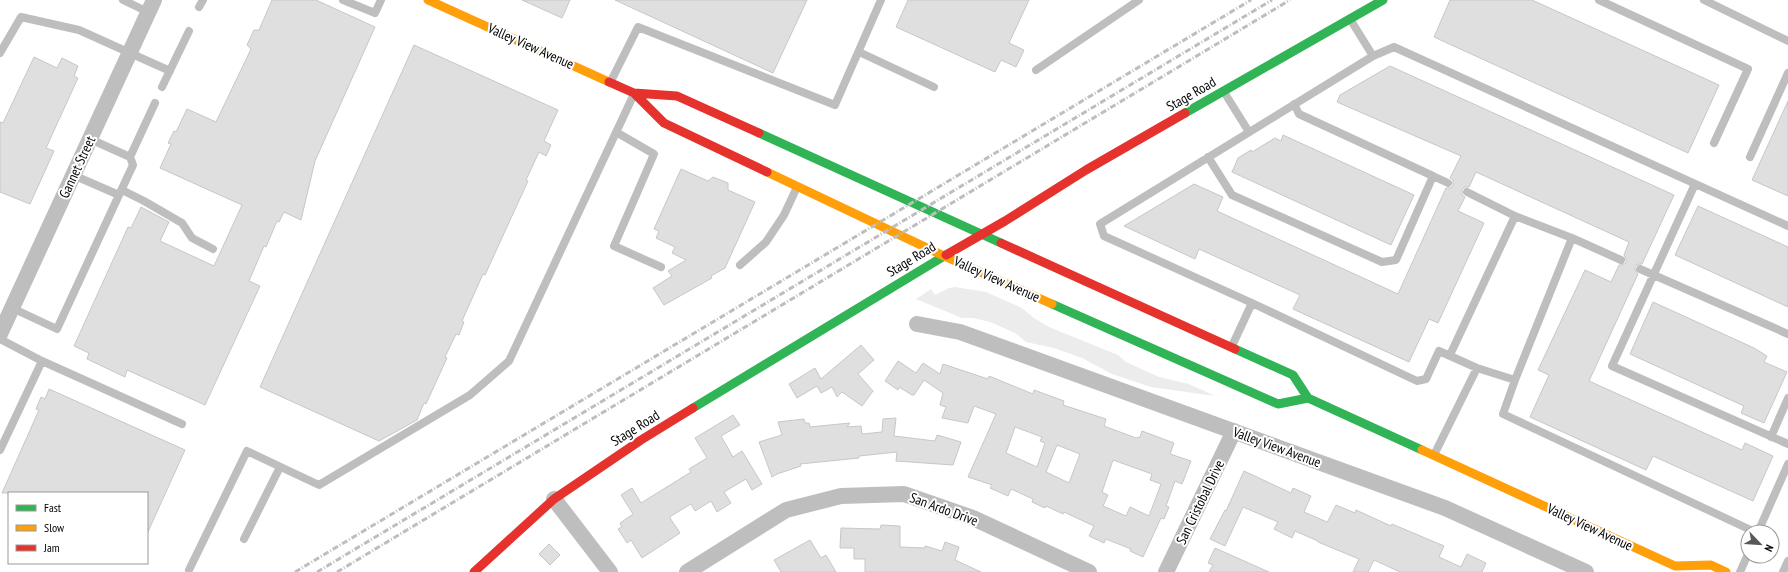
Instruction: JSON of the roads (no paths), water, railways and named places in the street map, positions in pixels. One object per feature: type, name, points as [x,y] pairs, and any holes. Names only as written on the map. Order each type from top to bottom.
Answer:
[{"type":"main road","name":"Valley View Avenue","points":[[428,0],[634,93],[664,123],[944,256],[1278,404],[1308,398]]},
{"type":"main road","name":"Stage Road","points":[[474,572],[554,499],[641,440],[1086,170],[1383,0]]},
{"type":"main road","name":"Valley View Avenue","points":[[634,93],[677,96],[1292,375],[1308,398],[1676,570],[1711,565],[1726,572]]},
{"type":"street","name":"Gannet Street","points":[[0,334],[151,6]]},
{"type":"street","name":"Valley View Avenue","points":[[917,324],[960,332],[1445,508],[1586,572]]},
{"type":"street","name":"San Cristobal Drive","points":[[1166,572],[1234,431]]},
{"type":"street","name":"San Ardo Drive","points":[[687,572],[786,510],[841,496],[904,494],[973,518],[1089,572]]},
{"type":"street","points":[[554,499],[610,572]]},
{"type":"lane","points":[[122,0],[151,6]]},
{"type":"lane","points":[[343,0],[374,13],[381,0]]},
{"type":"lane","points":[[611,82],[638,27],[835,105],[881,0]]},
{"type":"lane","points":[[1036,70],[1139,0]]},
{"type":"lane","points":[[1599,0],[1748,69],[1714,143]]},
{"type":"lane","points":[[1704,0],[1788,41]]},
{"type":"lane","points":[[0,53],[21,17],[79,30],[170,71]]},
{"type":"lane","points":[[1350,19],[1373,56]]},
{"type":"lane","points":[[162,87],[189,30]]},
{"type":"lane","points":[[1515,380],[1477,368],[1450,354],[1439,351],[1426,379],[1417,381],[1252,303],[1104,236],[1100,230],[1100,224],[1373,56],[1394,47],[1788,226]]},
{"type":"lane","points":[[859,52],[934,87]]},
{"type":"lane","points":[[1750,157],[1788,73]]},
{"type":"lane","points":[[1223,92],[1249,132]]},
{"type":"lane","points":[[189,570],[247,451],[319,485],[470,395],[509,361],[634,93]]},
{"type":"lane","points":[[130,157],[155,103]]},
{"type":"lane","points":[[1294,104],[1299,114],[1448,183]]},
{"type":"lane","points":[[616,132],[654,154],[614,246],[661,267]]},
{"type":"lane","points":[[12,308],[57,329],[133,165],[130,157],[90,139]]},
{"type":"lane","points":[[1208,157],[1232,195],[1382,262],[1396,260],[1433,176]]},
{"type":"lane","points":[[73,175],[120,193],[144,200],[182,223],[192,238],[213,249]]},
{"type":"lane","points":[[1695,184],[1612,366],[1788,444]]},
{"type":"lane","points":[[740,265],[766,242],[784,215],[797,186]]},
{"type":"lane","points":[[1467,192],[1515,216],[1572,238],[1621,260]]},
{"type":"lane","points":[[1450,354],[1515,216]]},
{"type":"lane","points":[[1572,238],[1515,380],[1503,414],[1740,524]]},
{"type":"lane","points":[[1640,269],[1788,334]]},
{"type":"lane","points":[[1231,348],[1252,303]]},
{"type":"lane","points":[[0,340],[42,361],[182,424]]},
{"type":"lane","points":[[0,450],[3,435],[42,361]]},
{"type":"lane","points":[[1434,456],[1477,368]]},
{"type":"lane","points":[[1771,437],[1788,398]]},
{"type":"lane","points":[[1761,524],[1788,464]]},
{"type":"lane","points":[[244,539],[280,467]]},
{"type":"lane","points":[[1783,572],[1788,561]]},
{"type":"railway","points":[[295,572],[1251,0]]},
{"type":"railway","points":[[317,572],[1272,0]]},
{"type":"railway","points":[[337,572],[1290,0]]}]
